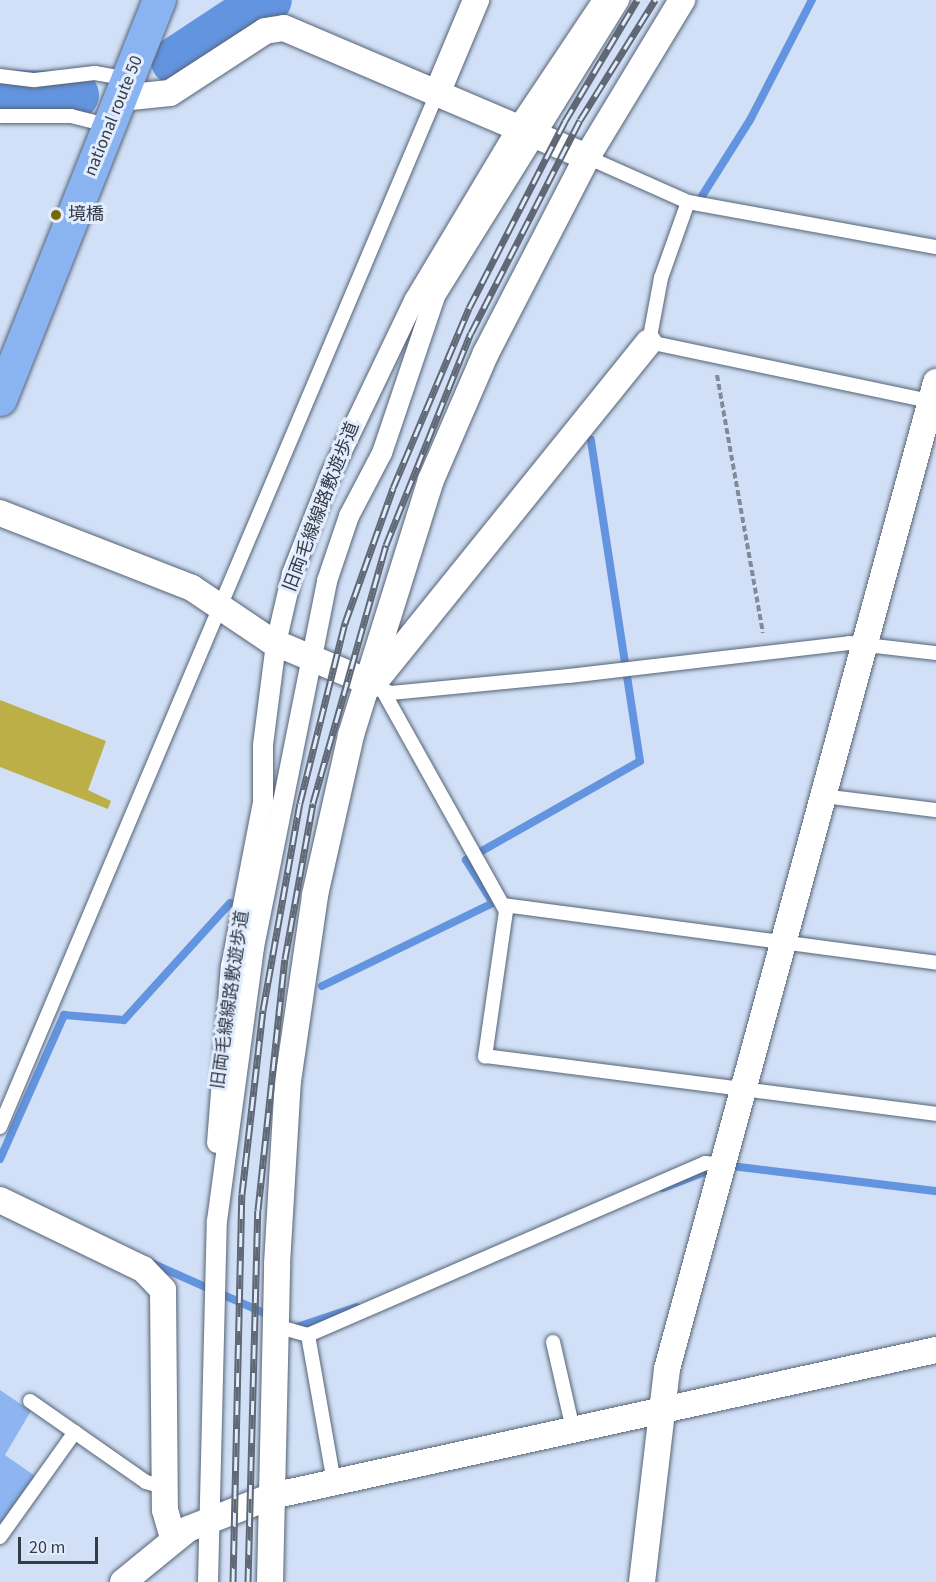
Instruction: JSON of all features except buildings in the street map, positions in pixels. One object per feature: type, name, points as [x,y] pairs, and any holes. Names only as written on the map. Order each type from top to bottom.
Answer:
[{"type":"highway","name":"national route 50","points":[[0,399],[159,0]]},
{"type":"street","points":[[438,91],[476,0]]},
{"type":"street","name":"旧両毛線線路敷遊歩道","points":[[217,1221],[254,947],[309,657],[350,516],[382,453],[435,296],[603,0]]},
{"type":"street","name":"旧両毛線線路敷遊歩道","points":[[208,1582],[217,1221],[217,1099],[231,967],[263,802],[263,745],[276,643],[292,574],[379,368],[527,131],[619,0]]},
{"type":"street","points":[[270,1582],[281,1171],[296,1017],[324,851],[436,469],[486,353],[587,157],[682,0]]},
{"type":"street","points":[[120,101],[170,93],[274,28],[293,30],[587,157]]},
{"type":"street","points":[[374,686],[649,342]]},
{"type":"street","points":[[642,1582],[661,1409],[671,1353],[934,396]]},
{"type":"street","points":[[0,513],[192,588],[276,643],[374,686]]},
{"type":"street","points":[[0,1200],[156,1279],[162,1290],[164,1487],[173,1538]]},
{"type":"street","points":[[123,1582],[173,1538],[210,1519],[272,1496],[936,1350]]},
{"type":"lane","points":[[0,76],[35,80],[95,73],[120,101],[71,116],[0,116]]},
{"type":"lane","points":[[0,1126],[217,606],[438,91]]},
{"type":"lane","points":[[587,157],[688,202],[936,248]]},
{"type":"lane","points":[[688,202],[661,278],[649,342],[716,359],[934,396]]},
{"type":"lane","points":[[936,653],[864,644],[374,686],[504,904],[485,1056],[936,1114]]},
{"type":"lane","points":[[823,796],[936,810]]},
{"type":"lane","points":[[504,904],[936,963]]},
{"type":"lane","points":[[276,1326],[308,1335],[705,1163],[723,1165]]},
{"type":"lane","points":[[308,1335],[334,1482]]},
{"type":"lane","points":[[553,1342],[573,1428]]},
{"type":"lane","points":[[30,1401],[146,1482],[164,1487]]},
{"type":"lane","points":[[0,1537],[75,1432]]},
{"type":"path","points":[[716,359],[767,653]]},
{"type":"shaded area","points":[[0,1390],[31,1411],[5,1455],[35,1476],[0,1524]]},
{"type":"waterway","points":[[175,61],[268,0]]},
{"type":"waterway","points":[[702,196],[750,120],[812,0]]},
{"type":"waterway","points":[[0,94],[75,95]]},
{"type":"waterway","points":[[322,986],[493,903],[466,860],[640,761],[591,440]]},
{"type":"waterway","points":[[0,1159],[64,1015],[124,1020],[230,903]]},
{"type":"waterway","points":[[663,1188],[723,1165],[936,1191]]},
{"type":"waterway","points":[[149,1262],[271,1316]]},
{"type":"waterway","points":[[297,1327],[357,1307]]},
{"type":"railway","points":[[233,1582],[242,1194],[263,1010],[300,803],[345,623],[393,488],[469,308],[565,121],[637,0]]},
{"type":"railway","points":[[248,1582],[258,1210],[285,959],[313,803],[386,545],[471,333],[580,120],[655,0]]},
{"type":"place","name":"境橋","points":[[56,215]]}]
